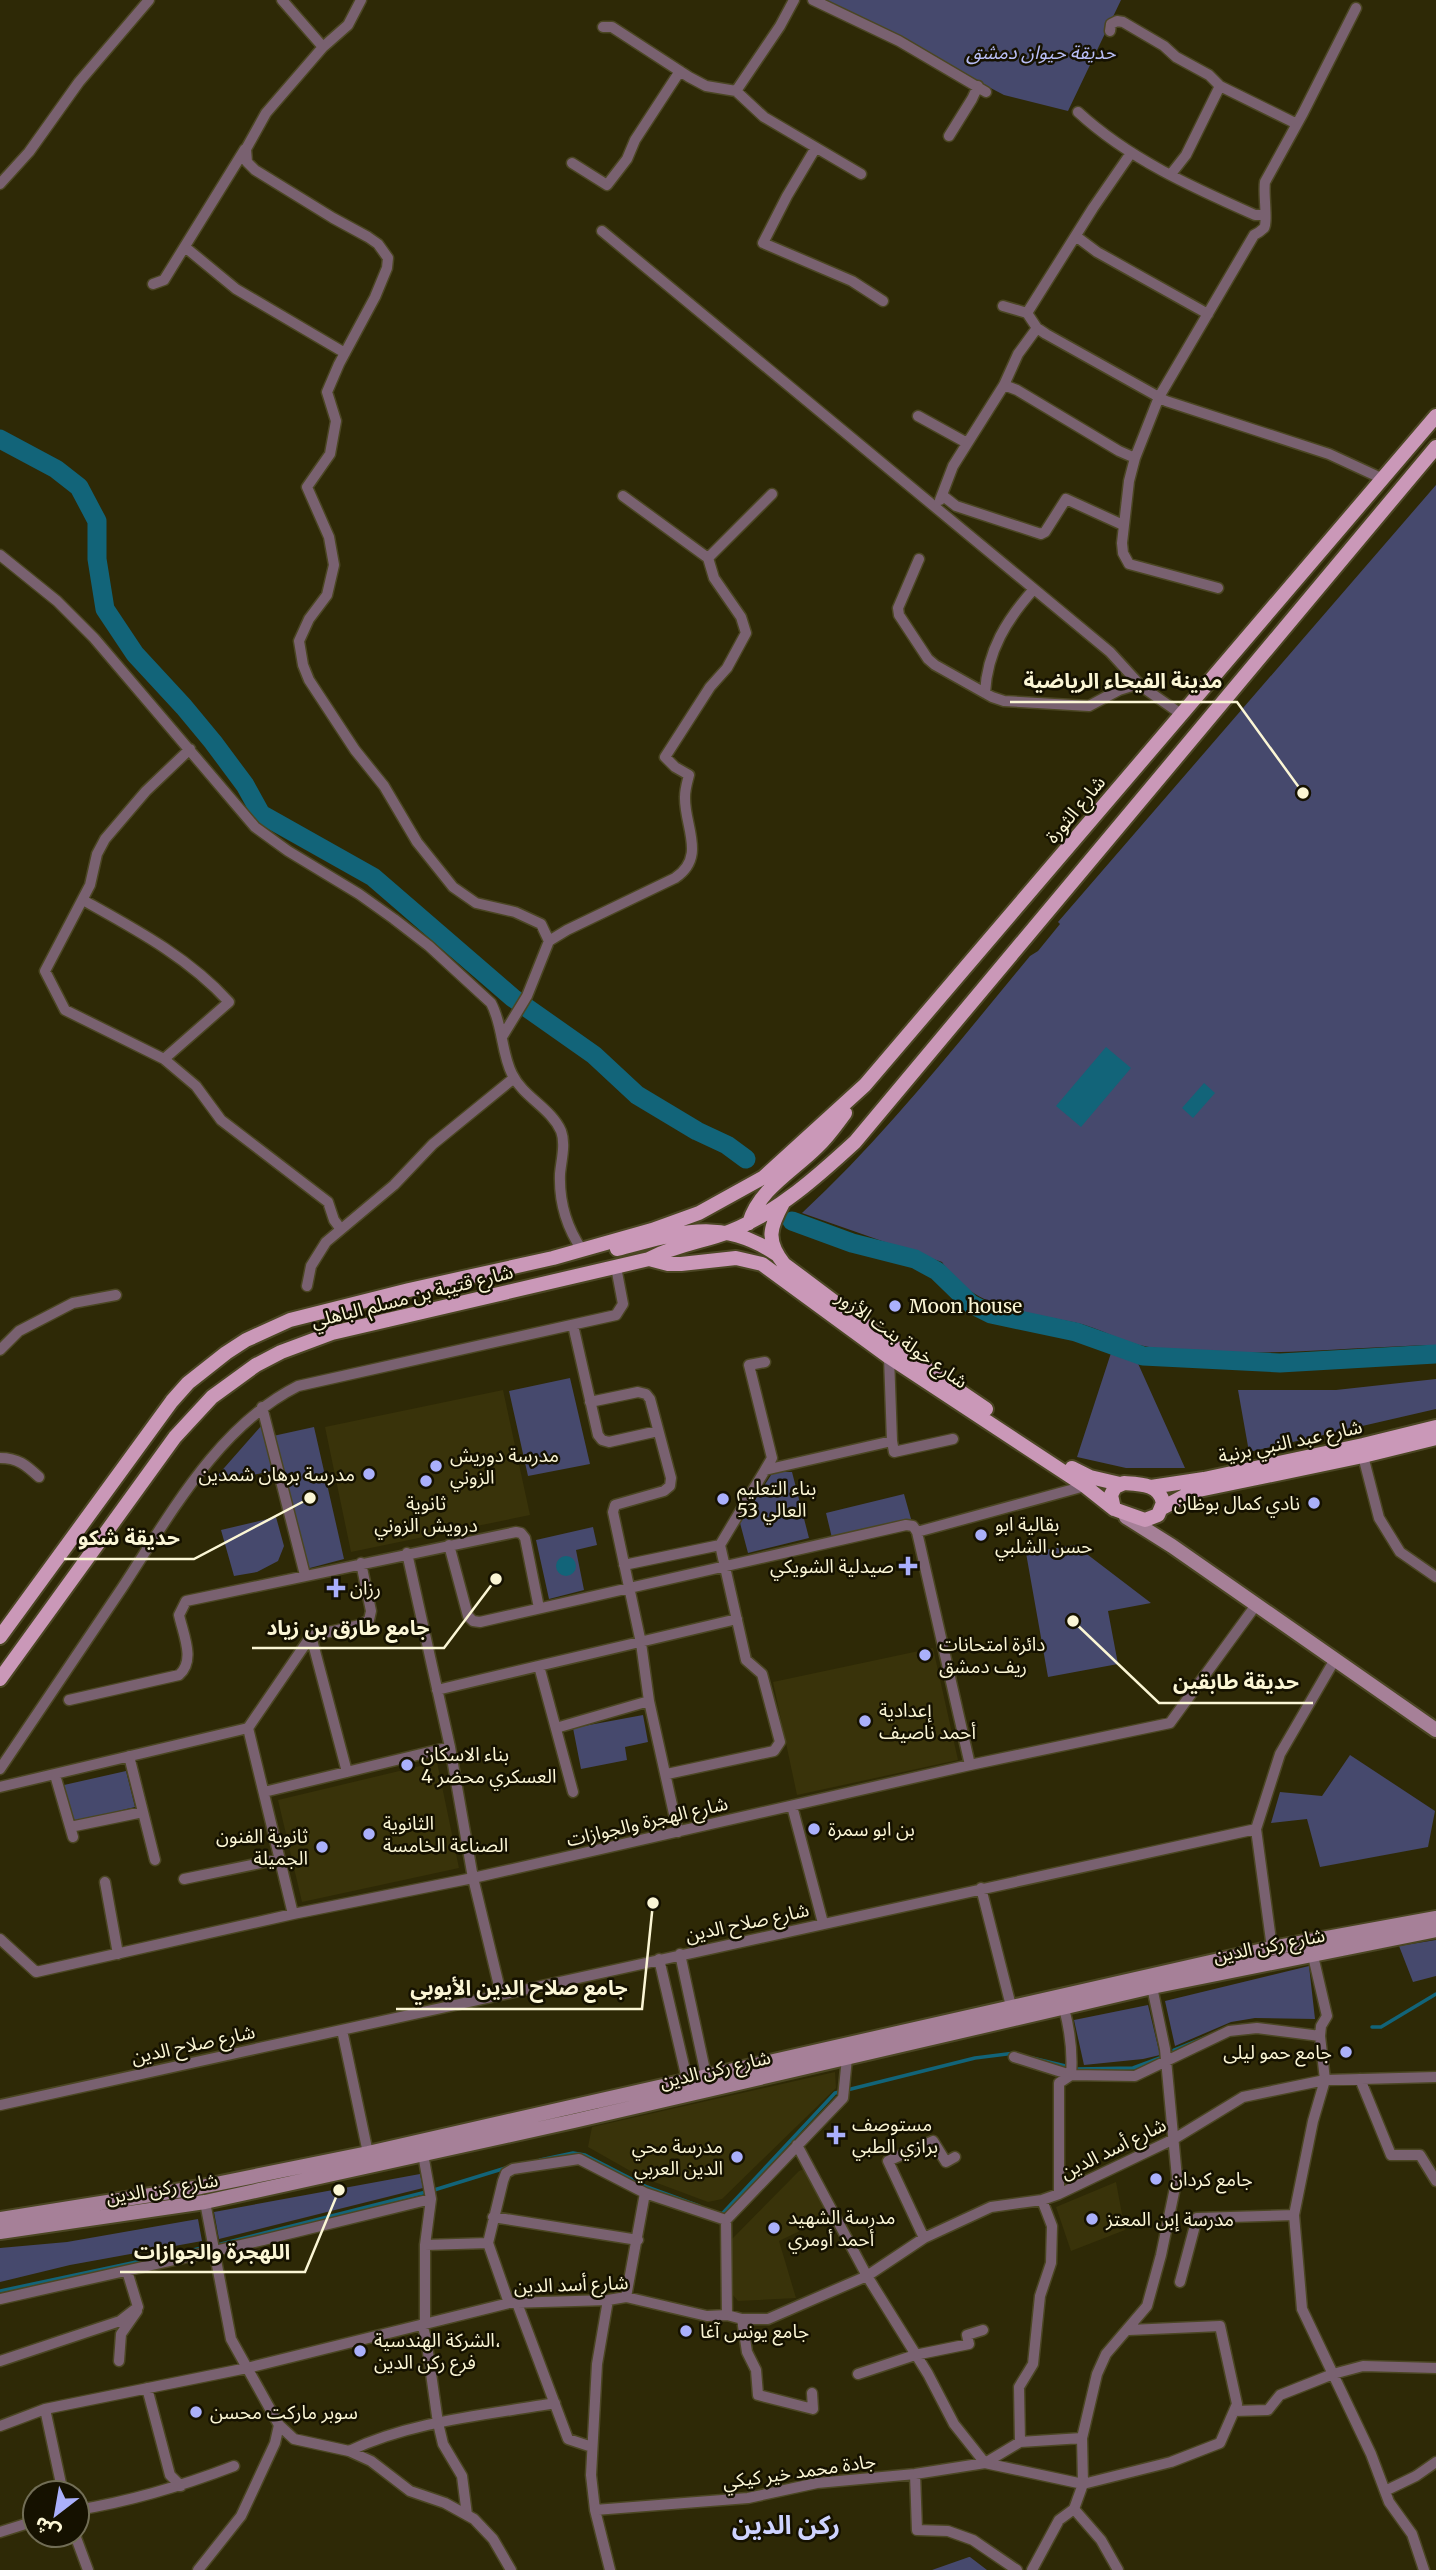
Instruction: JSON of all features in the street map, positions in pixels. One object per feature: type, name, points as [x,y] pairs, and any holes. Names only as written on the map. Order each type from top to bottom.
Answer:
[{"type":"main road","name":"شارع الثورة","points":[[722,1202],[764,1177],[865,1085],[1436,416]]},
{"type":"main road","points":[[515,1267],[560,1263],[695,1231],[729,1232],[749,1223],[806,1185],[855,1142],[1436,447]]},
{"type":"main road","points":[[762,1264],[750,1238],[749,1223],[757,1204],[819,1146],[865,1085]]},
{"type":"main road","points":[[776,1254],[771,1236],[772,1226],[785,1199]]},
{"type":"main road","name":"شارع قتيبة بن مسلم الباهلي","points":[[0,1637],[157,1419],[188,1383],[226,1353],[268,1329],[313,1313],[582,1250],[676,1222],[722,1202]]},
{"type":"main road","name":"شارع قتيبة بن مسلم الباهلي","points":[[0,1679],[175,1437],[212,1397],[234,1380],[281,1352],[332,1334],[649,1259],[670,1248],[729,1232]]},
{"type":"main road","name":"شارع خولة بنت الأزور","points":[[729,1232],[750,1238],[776,1254],[783,1264],[892,1345],[1072,1468],[1098,1480],[1120,1484]]},
{"type":"main road","name":"شارع خولة بنت الأزور","points":[[649,1259],[681,1264],[736,1258],[762,1264],[889,1357],[1085,1486],[1116,1511]]},
{"type":"main road","name":"شارع عبد النبي برنية","points":[[1151,1487],[1204,1479],[1436,1427]]},
{"type":"main road","name":"شارع عبد النبي برنية","points":[[1161,1510],[1194,1491],[1363,1456],[1436,1437]]},
{"type":"main road","points":[[1172,1546],[1164,1530],[1160,1493],[1151,1487],[1120,1484],[1111,1495],[1116,1511],[1172,1546],[1436,1730]]},
{"type":"main road","points":[[1116,1511],[1145,1520],[1152,1519],[1161,1510]]},
{"type":"main road","name":"شارع ركن الدين","points":[[0,2219],[201,2188],[368,2153],[1272,1948],[1436,1918]]},
{"type":"main road","name":"شارع ركن الدين","points":[[0,2232],[205,2202],[1152,1987],[1436,1930]]},
{"type":"street","points":[[0,184],[29,152],[79,82],[149,0]]},
{"type":"street","points":[[282,0],[323,47]]},
{"type":"street","points":[[153,284],[164,280],[266,113],[323,47],[348,25],[361,0]]},
{"type":"street","points":[[736,91],[780,26],[794,0]]},
{"type":"street","points":[[813,0],[899,41],[982,89],[949,136]]},
{"type":"street","points":[[1218,588],[1129,564],[1122,553],[1129,481],[1159,397],[1255,235],[1264,228],[1265,182],[1356,8]]},
{"type":"street","points":[[1110,31],[1111,24],[1123,22],[1209,75],[1220,86],[1297,124]]},
{"type":"street","points":[[603,27],[612,27],[706,86],[736,91],[764,117],[861,174]]},
{"type":"street","points":[[572,163],[607,185],[627,159],[635,140],[680,71]]},
{"type":"street","points":[[1171,174],[1186,155],[1220,86]]},
{"type":"street","points":[[1078,112],[1131,153],[1188,185],[1255,215],[1264,215]]},
{"type":"street","points":[[246,149],[247,162],[255,170],[368,237],[388,258],[387,268],[375,297],[327,392],[336,421],[330,454],[307,487],[329,537],[334,565],[327,594],[301,632],[299,641],[303,665],[318,697],[384,786],[417,842],[453,887],[476,903],[515,912],[541,924],[549,941]]},
{"type":"street","points":[[816,149],[787,196],[763,243],[852,281],[883,301]]},
{"type":"street","points":[[1027,313],[1131,153]]},
{"type":"street","points":[[603,231],[1111,652],[1141,686],[1181,714]]},
{"type":"street","points":[[1076,237],[1097,252],[1208,314]]},
{"type":"street","points":[[185,247],[236,289],[345,352]]},
{"type":"street","points":[[1003,306],[1027,313],[1037,328],[1090,360],[1176,405],[1329,454],[1381,478]]},
{"type":"street","points":[[936,507],[954,466],[1004,385],[1018,354],[1037,328]]},
{"type":"street","points":[[1004,385],[1135,458]]},
{"type":"street","points":[[918,416],[967,443]]},
{"type":"street","points":[[708,558],[772,494]]},
{"type":"street","points":[[942,495],[956,506],[1041,534],[1066,499],[1123,525]]},
{"type":"street","points":[[502,1037],[527,996],[549,941],[685,872],[692,858],[692,839],[685,796],[689,775],[665,757],[710,687],[727,668],[746,633],[741,617],[714,578],[708,558],[623,496]]},
{"type":"street","points":[[0,555],[75,618],[256,827],[288,851],[377,907],[429,946],[484,995],[496,1012],[508,1064],[514,1078],[560,1131],[563,1146],[560,1192],[570,1233],[582,1250]]},
{"type":"street","points":[[919,559],[898,608],[899,615],[928,659],[985,693],[1004,701],[1074,707],[1089,706],[1119,690],[1141,686]]},
{"type":"street","points":[[985,693],[989,661],[998,639],[1011,617],[1034,589]]},
{"type":"street","points":[[190,749],[146,791],[105,839],[97,854],[90,885],[48,962],[46,971],[65,1010],[164,1059],[196,1086],[221,1120],[328,1202],[340,1228]]},
{"type":"street","points":[[83,900],[176,955],[212,984],[229,1002],[164,1059]]},
{"type":"street","points":[[307,1286],[311,1266],[326,1242],[394,1185],[441,1137],[514,1078]]},
{"type":"street","points":[[0,1769],[174,1509],[229,1436],[262,1407],[298,1385],[616,1315],[623,1304],[616,1267]]},
{"type":"street","points":[[0,1350],[19,1331],[73,1303],[116,1295]]},
{"type":"street","points":[[573,1325],[597,1435],[609,1442],[659,1432]]},
{"type":"street","points":[[889,1357],[894,1452],[953,1439]]},
{"type":"street","points":[[667,1774],[774,1751],[780,1742],[762,1674],[746,1660],[720,1545],[772,1458],[749,1365],[765,1362]]},
{"type":"street","points":[[590,1402],[638,1392],[646,1394],[650,1399],[671,1478],[670,1486],[664,1491],[615,1505],[613,1512],[641,1643],[649,1701],[678,1832]]},
{"type":"street","points":[[262,1407],[305,1575]]},
{"type":"street","points":[[765,1470],[892,1441]]},
{"type":"street","points":[[1363,1456],[1380,1518],[1401,1552],[1436,1577]]},
{"type":"street","points":[[0,1458],[13,1458],[26,1464],[39,1477]]},
{"type":"street","points":[[917,1532],[1085,1486]]},
{"type":"street","points":[[449,1545],[468,1616],[472,1621],[480,1622],[906,1525],[913,1526],[917,1532],[970,1765]]},
{"type":"street","points":[[69,1700],[179,1675],[186,1669],[188,1660],[179,1615],[186,1601],[407,1553],[521,1533],[525,1538],[539,1608]]},
{"type":"street","points":[[624,1565],[720,1545]]},
{"type":"street","points":[[407,1553],[450,1747],[473,1878],[501,1994]]},
{"type":"street","points":[[0,1787],[248,1728],[311,1636],[360,1625],[369,1620],[371,1611],[361,1563]]},
{"type":"street","name":"شارع الهجرة والجوازات","points":[[0,1939],[36,1972],[1170,1723],[1256,1605]]},
{"type":"street","points":[[437,1690],[737,1619]]},
{"type":"street","points":[[311,1636],[346,1772]]},
{"type":"street","points":[[1272,1948],[1256,1829],[1280,1754],[1334,1661]]},
{"type":"street","points":[[539,1666],[573,1792]]},
{"type":"street","points":[[556,1728],[649,1701]]},
{"type":"street","points":[[248,1728],[293,1914]]},
{"type":"street","points":[[264,1792],[450,1747]]},
{"type":"street","points":[[129,1756],[155,1860]]},
{"type":"street","points":[[55,1775],[71,1832],[143,1812]]},
{"type":"street","points":[[792,1805],[823,1923]]},
{"type":"street","name":"شارع صلاح الدين","points":[[0,2105],[1256,1829]]},
{"type":"street","points":[[184,1879],[280,1859]]},
{"type":"street","points":[[105,1882],[118,1954]]},
{"type":"street","points":[[981,1888],[1011,2006]]},
{"type":"street","points":[[680,1955],[706,2075]]},
{"type":"street","points":[[1313,1956],[1327,2016],[1321,2031],[1325,2080],[1313,2121],[1294,2215],[1303,2309],[1390,2502],[1412,2534],[1424,2570]]},
{"type":"street","points":[[659,1959],[687,2079]]},
{"type":"street","points":[[1032,2570],[1059,2520],[1074,2509],[1083,2484],[1082,2438],[1097,2374],[1106,2354],[1147,2306],[1177,2178],[1166,2061],[1152,1987]]},
{"type":"street","points":[[1059,2194],[1059,2083],[1071,2070],[1072,2040],[1064,2008]]},
{"type":"street","points":[[1014,2057],[1071,2070],[1135,2076],[1229,2031],[1257,2028],[1321,2031]]},
{"type":"street","points":[[342,2029],[368,2153]]},
{"type":"street","points":[[727,2315],[726,2220],[843,2098],[847,2058]]},
{"type":"street","name":"شارع أسد الدين","points":[[0,2426],[45,2409],[247,2368],[513,2303],[608,2301],[626,2297],[707,2316],[768,2319],[867,2276],[924,2238],[991,2207],[1042,2200],[1059,2194],[1174,2139],[1243,2096],[1325,2080],[1436,2077]]},
{"type":"street","points":[[1360,2079],[1391,2155],[1420,2155],[1436,2181]]},
{"type":"street","points":[[924,2238],[888,2161],[933,2141],[946,2162],[955,2157]]},
{"type":"street","points":[[797,2145],[867,2276],[928,2374],[954,2424],[985,2463],[1083,2484],[1171,2462],[1220,2443],[1237,2404],[1220,2326],[1129,2330]]},
{"type":"street","points":[[424,2154],[430,2193],[425,2245],[423,2323],[438,2423],[443,2444],[462,2476],[467,2515]]},
{"type":"street","points":[[592,2446],[568,2439],[488,2243],[506,2173],[513,2169],[579,2155],[645,2193],[726,2220]]},
{"type":"street","points":[[0,2300],[127,2272],[214,2247],[430,2193]]},
{"type":"street","points":[[626,2297],[645,2193]]},
{"type":"street","points":[[1020,2442],[1019,2387],[1032,2364],[1040,2297],[1051,2263],[1052,2226],[1042,2200]]},
{"type":"street","points":[[205,2202],[231,2339],[279,2425],[294,2439],[349,2451],[371,2461],[410,2491],[445,2503],[474,2519],[493,2539],[511,2570]]},
{"type":"street","points":[[1180,2282],[1197,2218],[1294,2215]]},
{"type":"street","points":[[493,2217],[638,2240]]},
{"type":"street","points":[[425,2245],[488,2243]]},
{"type":"street","points":[[119,2361],[121,2334],[138,2307],[127,2272]]},
{"type":"street","points":[[608,2301],[597,2364],[591,2475],[595,2510],[610,2570]]},
{"type":"street","points":[[0,2361],[120,2321],[138,2307]]},
{"type":"street","points":[[742,2319],[747,2352],[756,2370],[758,2395],[814,2409],[812,2393]]},
{"type":"street","points":[[858,2374],[915,2355],[970,2343],[967,2335],[983,2330]]},
{"type":"street","points":[[1234,2411],[1268,2410],[1280,2395],[1333,2374],[1363,2366],[1436,2368]]},
{"type":"street","points":[[147,2388],[170,2475],[181,2486]]},
{"type":"street","points":[[349,2451],[363,2444],[438,2423],[555,2403]]},
{"type":"street","points":[[45,2409],[60,2479]]},
{"type":"street","points":[[198,2570],[241,2516],[270,2455],[279,2425]]},
{"type":"street","points":[[985,2463],[1020,2442],[1082,2438]]},
{"type":"street","points":[[1385,2491],[1416,2476],[1436,2462]]},
{"type":"street","name":"جادة محمد خير كيكي","points":[[595,2510],[748,2498],[817,2483],[915,2474],[985,2463]]},
{"type":"street","points":[[91,2508],[181,2486],[234,2466]]},
{"type":"street","points":[[915,2474],[917,2530],[948,2531],[973,2540],[1017,2570]]},
{"type":"street","points":[[1074,2509],[1101,2540],[1118,2570]]},
{"type":"street","points":[[0,2532],[21,2525]]},
{"type":"street","points":[[80,2549],[88,2570]]},
{"type":"shaded area","points":[[1106,1047],[1131,1068],[1081,1127],[1056,1106]]},
{"type":"shaded area","points":[[1204,1083],[1215,1093],[1193,1118],[1182,1108]]},
{"type":"shaded area","points":[[503,1390],[530,1515],[351,1552],[325,1427]]},
{"type":"shaded area","points":[[566,1556],[573,1559],[576,1566],[573,1573],[566,1576],[559,1573],[556,1566],[559,1559]]},
{"type":"shaded area","name":"إعدادية أحمد ناصيف","points":[[933,1648],[958,1760],[797,1795],[773,1682]]},
{"type":"shaded area","name":"الثانوية الصناعة الخامسة","points":[[437,1762],[459,1868],[302,1902],[278,1800]]},
{"type":"shaded area","points":[[835,2072],[836,2088],[722,2199],[708,2202],[641,2177],[588,2147],[592,2127]]},
{"type":"shaded area","name":"مدرسة الشهيد أحمد أومري","points":[[807,2168],[829,2217],[779,2241],[796,2298],[738,2301],[732,2294],[732,2239],[799,2171]]},
{"type":"shaded area","name":"مدرسة إبن المعتز","points":[[1116,2182],[1125,2230],[1071,2251],[1056,2207]]},
{"type":"green space","name":"حديقة حيوان دمشق","points":[[822,0],[1121,0],[1068,111],[1004,95]]},
{"type":"green space","points":[[1436,485],[1436,1345],[1257,1353],[1149,1347],[1083,1324],[1000,1306],[969,1290],[954,1278],[942,1262],[802,1213],[863,1152],[920,1088],[1030,956],[1038,951],[1060,924],[1058,922]]},
{"type":"green space","points":[[1111,1353],[1136,1359],[1185,1468],[1126,1468],[1077,1457]]},
{"type":"green space","points":[[570,1378],[590,1464],[528,1476],[509,1391]]},
{"type":"green space","points":[[1436,1379],[1436,1409],[1249,1452],[1238,1390],[1336,1390]]},
{"type":"green space","points":[[262,1425],[272,1471],[210,1484]]},
{"type":"green space","points":[[314,1427],[344,1559],[306,1569],[273,1436]]},
{"type":"green space","points":[[773,1472],[792,1472],[809,1538],[748,1553],[740,1523]]},
{"type":"green space","points":[[904,1494],[911,1519],[832,1538],[826,1513]]},
{"type":"green space","points":[[276,1517],[284,1546],[278,1561],[257,1572],[234,1576],[221,1530]]},
{"type":"green space","points":[[593,1527],[597,1545],[576,1550],[584,1590],[549,1599],[536,1540]]},
{"type":"green space","points":[[1075,1545],[1151,1603],[1108,1611],[1118,1664],[1048,1677],[1026,1553]]},
{"type":"green space","points":[[643,1715],[648,1742],[625,1747],[627,1760],[581,1769],[573,1728]]},
{"type":"green space","points":[[1350,1755],[1435,1811],[1428,1847],[1320,1867],[1307,1819],[1271,1823],[1280,1792],[1322,1796]]},
{"type":"green space","points":[[126,1771],[135,1807],[73,1822],[64,1785]]},
{"type":"green space","points":[[1436,1940],[1436,1976],[1413,1982],[1399,1946]]},
{"type":"green space","points":[[1309,1966],[1315,2019],[1255,2018],[1231,2022],[1175,2046],[1165,2001]]},
{"type":"green space","points":[[1148,2005],[1160,2055],[1084,2065],[1074,2020]]},
{"type":"green space","points":[[420,2174],[423,2188],[219,2239],[214,2212]]},
{"type":"green space","points":[[198,2219],[202,2241],[70,2265],[0,2282],[0,2248],[67,2242]]},
{"type":"green space","points":[[969,2557],[987,2570],[932,2570]]},
{"type":"waterway","points":[[0,439],[56,469],[79,487],[97,521],[97,559],[105,609],[135,654],[213,742],[245,785],[261,814],[373,877],[513,998],[594,1055],[637,1095],[697,1131],[727,1145],[746,1159]]},
{"type":"waterway","points":[[792,1221],[852,1243],[915,1259],[937,1271],[971,1304],[991,1314],[1076,1332],[1143,1356],[1280,1363],[1436,1354]]},
{"type":"waterway","points":[[1372,2027],[1381,2027],[1436,1994]]},
{"type":"waterway","points":[[1174,2050],[1206,2037]]},
{"type":"waterway","points":[[719,2213],[722,2214],[835,2093],[975,2058],[1015,2053]]},
{"type":"waterway","points":[[1032,2058],[1078,2069],[1133,2068],[1160,2058]]},
{"type":"waterway","points":[[540,2160],[573,2153],[585,2155],[647,2187],[699,2206]]},
{"type":"waterway","points":[[0,2291],[221,2244],[434,2190],[512,2166]]},
{"type":"place","name":"مدينة الفيحاء الرياضية","points":[[1303,793]]},
{"type":"place","name":"Moon house","points":[[895,1306]]},
{"type":"place","name":"مدرسة دوريش الزوني","points":[[436,1466]]},
{"type":"place","name":"مدرسة برهان شمدين","points":[[369,1474]]},
{"type":"place","name":"ثانوية درويش الزوني","points":[[426,1481]]},
{"type":"place","name":"حديقة شكو","points":[[310,1498]]},
{"type":"place","name":"بناء التعليم العالي 53","points":[[723,1499]]},
{"type":"place","name":"نادي كمال بوظان","points":[[1314,1503]]},
{"type":"place","name":"بقالية ابو حسن الشلبي","points":[[981,1535]]},
{"type":"place","name":"صيدلية الشويكي","points":[[908,1566]]},
{"type":"place","name":"جامع طارق بن زياد","points":[[496,1579]]},
{"type":"place","name":"رزان","points":[[336,1588]]},
{"type":"place","name":"حديقة طابقين","points":[[1073,1621]]},
{"type":"place","name":"دائرة امتحانات ريف دمشق","points":[[925,1655]]},
{"type":"place","name":"إعدادية أحمد ناصيف","points":[[865,1721]]},
{"type":"place","name":"بناء الاسكان العسكري محضر 4","points":[[407,1765]]},
{"type":"place","name":"بن ابو سمرة","points":[[814,1829]]},
{"type":"place","name":"الثانوية الصناعة الخامسة","points":[[369,1834]]},
{"type":"place","name":"ثانوية الفنون الجميلة","points":[[322,1847]]},
{"type":"place","name":"جامع صلاح الدين الأيوبي","points":[[653,1903]]},
{"type":"place","name":"جامع حمو ليلى","points":[[1346,2052]]},
{"type":"place","name":"مستوصف برازي الطبي","points":[[836,2135]]},
{"type":"place","name":"مدرسة محي الدين العربي","points":[[737,2157]]},
{"type":"place","name":"جامع كردان","points":[[1156,2179]]},
{"type":"place","name":"اللهجرة والجوازات","points":[[339,2190]]},
{"type":"place","name":"مدرسة إبن المعتز","points":[[1092,2219]]},
{"type":"place","name":"مدرسة الشهيد أحمد أومري","points":[[774,2228]]},
{"type":"place","name":"جامع يونس آغا","points":[[686,2331]]},
{"type":"place","name":"الشركة الهندسية، فرع ركن الدين","points":[[360,2351]]},
{"type":"place","name":"سوبر ماركت محسن","points":[[196,2412]]},
{"type":"district","name":"ركن الدين","points":[[786,2524]]}]
